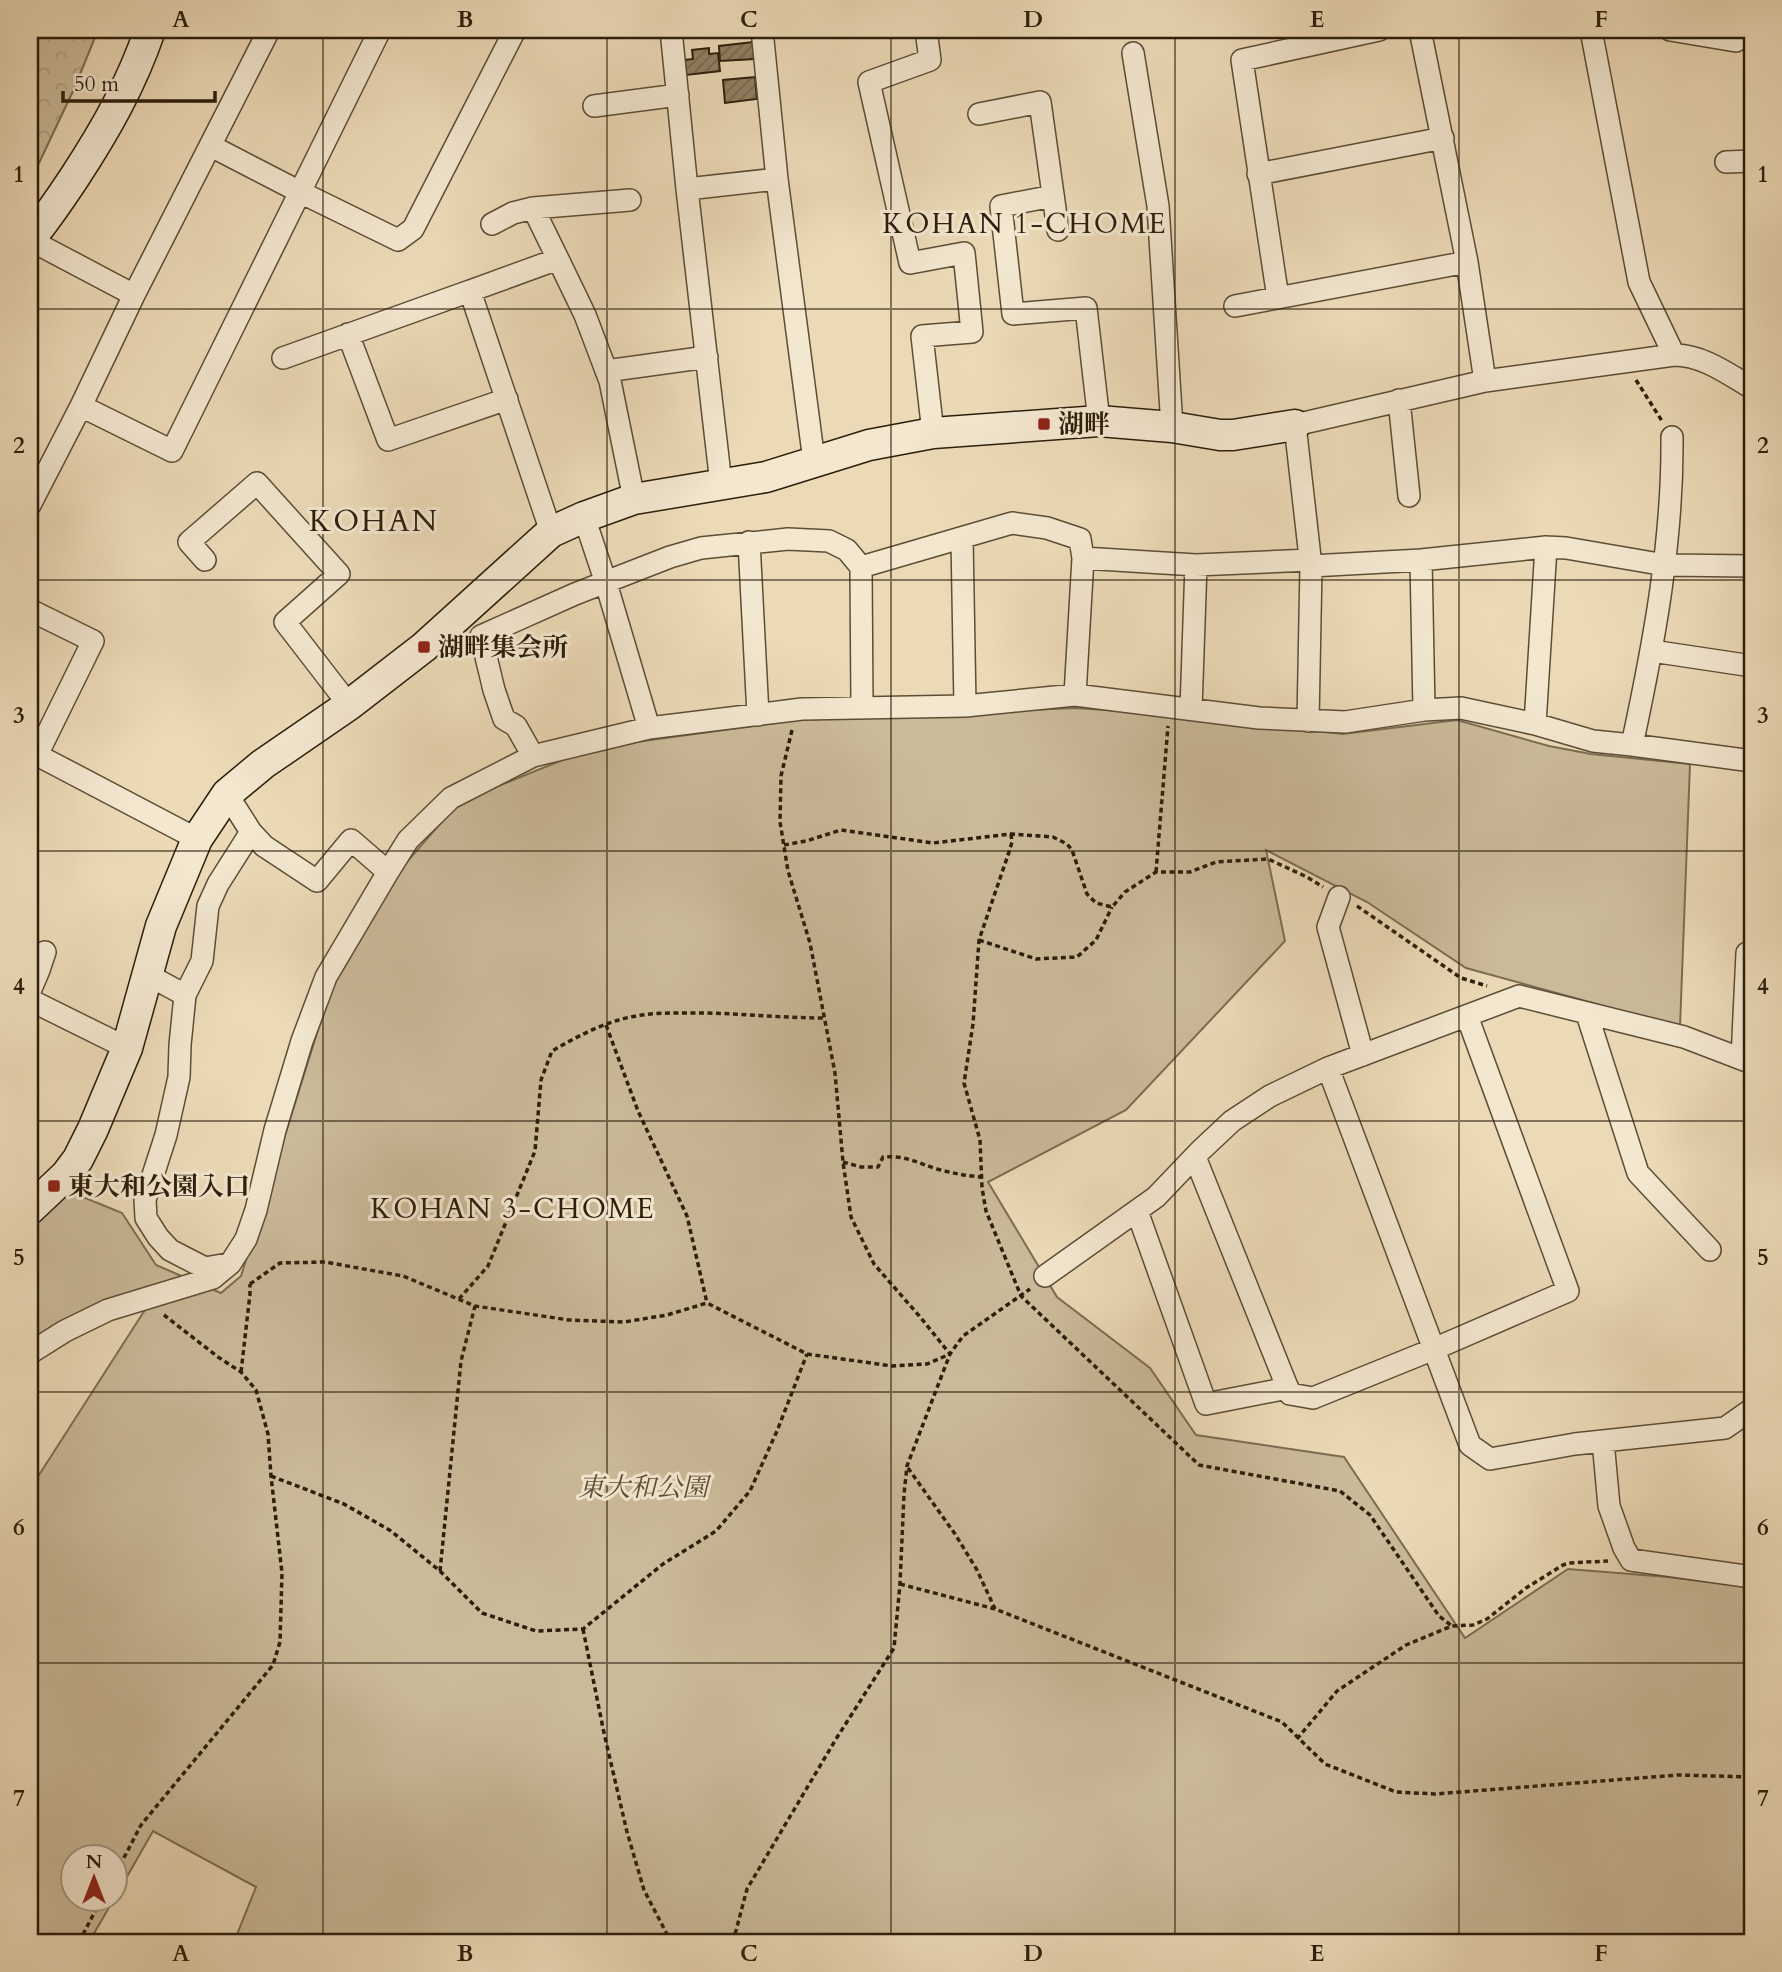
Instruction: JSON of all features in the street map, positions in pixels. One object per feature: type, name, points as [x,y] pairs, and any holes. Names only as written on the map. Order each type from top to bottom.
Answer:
[{"type":"street","points":[[134,295],[30,239],[68,186],[118,106],[150,30]]},
{"type":"street","points":[[30,505],[270,30]]},
{"type":"street","points":[[81,406],[172,451],[380,30]]},
{"type":"street","points":[[211,146],[398,240],[413,229],[515,30]]},
{"type":"street","points":[[671,30],[722,484]]},
{"type":"street","points":[[762,30],[814,461]]},
{"type":"street","points":[[926,30],[930,60],[869,82],[910,263],[964,253],[972,331],[922,336],[933,433]]},
{"type":"street","points":[[1278,298],[1242,60],[1379,30]]},
{"type":"street","points":[[1420,30],[1467,262],[1485,381]]},
{"type":"street","points":[[1591,30],[1639,282],[1674,355]]},
{"type":"street","points":[[1670,30],[1736,41],[1737,30]]},
{"type":"street","points":[[1133,53],[1158,206],[1172,427]]},
{"type":"street","points":[[594,106],[678,95]]},
{"type":"street","points":[[979,114],[1040,102],[1058,230]]},
{"type":"street","points":[[1258,174],[1443,138]]},
{"type":"street","points":[[1726,162],[1752,161]]},
{"type":"street","points":[[687,189],[778,178]]},
{"type":"street","points":[[1053,196],[1001,206],[1013,314],[1086,308],[1099,421]]},
{"type":"street","points":[[492,224],[513,213],[533,208],[630,200]]},
{"type":"street","points":[[533,208],[585,315],[610,381],[634,499]]},
{"type":"street","points":[[283,358],[558,259]]},
{"type":"street","points":[[1235,306],[1467,262]]},
{"type":"street","points":[[470,290],[551,531]]},
{"type":"street","points":[[348,334],[388,440],[507,399]]},
{"type":"street","points":[[30,1209],[66,1175],[78,1159],[93,1129],[127,1048],[162,926],[197,839],[227,794],[263,764],[348,705],[424,647],[551,531],[634,499],[766,477],[869,445],[933,433],[1099,421],[1233,435],[1295,425],[1485,381],[1674,355],[1699,358],[1752,388]]},
{"type":"street","points":[[606,371],[707,356]]},
{"type":"street","points":[[1399,400],[1409,496]]},
{"type":"street","points":[[1295,425],[1311,563],[1308,721]]},
{"type":"street","points":[[1632,745],[1652,651],[1665,565],[1672,437]]},
{"type":"street","points":[[205,560],[188,542],[257,483],[339,574],[285,622],[348,705]]},
{"type":"street","points":[[584,517],[649,728]]},
{"type":"street","points":[[861,567],[1012,523],[1047,528],[1080,539],[1083,558],[1075,695]]},
{"type":"street","points":[[962,538],[965,706]]},
{"type":"street","points":[[533,756],[516,726],[504,719],[481,636],[575,594],[670,557],[701,548],[788,539],[829,541],[847,550],[861,567],[862,707]]},
{"type":"street","points":[[749,542],[758,715]]},
{"type":"street","points":[[1535,724],[1546,547]]},
{"type":"street","points":[[1083,558],[1196,565],[1311,563],[1421,560],[1546,547],[1665,565],[1752,566]]},
{"type":"street","points":[[1421,560],[1424,710]]},
{"type":"street","points":[[1191,709],[1196,565]]},
{"type":"street","points":[[30,610],[93,640],[33,762],[197,839]]},
{"type":"street","points":[[1652,651],[1752,666]]},
{"type":"street","points":[[30,1353],[65,1331],[108,1310],[213,1278],[230,1264],[250,1229],[275,1130],[302,1041],[326,977],[388,872],[408,840],[451,798],[533,756],[649,728],[802,709],[965,706],[1075,695],[1259,718],[1308,721],[1345,722],[1424,710],[1461,708],[1535,724],[1593,741],[1752,761]]},
{"type":"street","points":[[227,794],[251,832],[264,846],[317,881],[351,840],[388,872]]},
{"type":"street","points":[[230,1264],[205,1268],[170,1250],[146,1217],[145,1200],[166,1135],[179,1077],[185,995],[202,961],[208,906],[218,884],[251,832]]},
{"type":"street","points":[[1339,897],[1328,927],[1363,1055]]},
{"type":"street","points":[[30,991],[45,951]]},
{"type":"street","points":[[1045,1276],[1156,1197],[1231,1121],[1270,1096],[1328,1068],[1519,996],[1684,1037],[1747,1061],[1746,953]]},
{"type":"street","points":[[148,975],[185,995]]},
{"type":"street","points":[[30,1000],[127,1048]]},
{"type":"street","points":[[1587,1014],[1638,1173],[1710,1250]]},
{"type":"street","points":[[1195,1157],[1290,1394],[1313,1398],[1567,1291],[1467,1016]]},
{"type":"street","points":[[1328,1068],[1470,1445],[1490,1459],[1575,1444],[1725,1428],[1752,1409]]},
{"type":"street","points":[[1137,1211],[1206,1404],[1288,1388]]},
{"type":"street","points":[[1603,1441],[1609,1506],[1623,1548],[1631,1560],[1752,1577]]},
{"type":"path","points":[[1623,361],[1672,437]]},
{"type":"path","points":[[790,734],[780,776],[780,822],[788,871],[810,943],[835,1073],[850,1217],[874,1264],[950,1354]]},
{"type":"path","points":[[1156,872],[1168,735]]},
{"type":"path","points":[[784,845],[841,830],[933,843],[1011,834],[1053,837],[1067,844],[1076,858],[1087,894],[1096,903],[1112,907]]},
{"type":"path","points":[[1011,834],[1013,842],[979,940],[973,1024],[964,1083],[980,1140],[986,1211],[1021,1296],[1199,1465],[1340,1491],[1370,1515],[1439,1616],[1452,1626]]},
{"type":"path","points":[[979,940],[1036,959],[1077,957],[1096,940],[1112,907],[1125,892],[1156,872],[1190,872],[1216,862],[1268,859],[1307,877],[1362,909],[1461,978],[1519,996]]},
{"type":"path","points":[[458,1299],[488,1266],[535,1151],[541,1080],[552,1051],[582,1034],[633,1016],[650,1013],[722,1012],[825,1018]]},
{"type":"path","points":[[606,1025],[638,1111],[687,1216],[707,1303]]},
{"type":"path","points":[[843,1162],[861,1167],[878,1167],[883,1157],[894,1156],[961,1175],[982,1177]]},
{"type":"path","points":[[250,1284],[280,1263],[325,1262],[402,1276],[475,1306],[569,1320],[624,1322],[667,1315],[707,1303],[807,1354],[892,1366],[927,1364],[950,1354]]},
{"type":"path","points":[[733,1942],[747,1889],[836,1739],[894,1648],[907,1466],[950,1354],[963,1336],[1045,1276]]},
{"type":"path","points":[[241,1372],[250,1294]]},
{"type":"path","points":[[130,1846],[141,1825],[273,1665],[280,1642],[282,1573],[268,1434],[256,1391],[241,1372],[144,1299]]},
{"type":"path","points":[[440,1570],[461,1361],[475,1306]]},
{"type":"path","points":[[271,1476],[344,1504],[391,1531],[440,1570],[482,1613],[536,1631],[583,1629],[663,1564],[716,1531],[750,1491],[807,1354]]},
{"type":"path","points":[[907,1466],[955,1534],[977,1570],[995,1609]]},
{"type":"path","points":[[1297,1739],[1337,1691],[1406,1645],[1452,1626],[1473,1625],[1487,1619],[1526,1588],[1563,1565],[1631,1560]]},
{"type":"path","points":[[900,1584],[995,1609],[1282,1722],[1325,1765],[1396,1792],[1435,1794],[1678,1775],[1752,1777]]},
{"type":"path","points":[[583,1629],[626,1832],[644,1890],[671,1942]]},
{"type":"path","points":[[79,1942],[95,1912]]},
{"type":"green space","points":[[30,30],[98,30],[74,89],[30,182]]},
{"type":"green space","name":"東大和公園","points":[[1075,708],[1169,714],[1343,734],[1457,720],[1549,746],[1591,754],[1690,764],[1680,1027],[1466,968],[1367,902],[1266,850],[1285,941],[1126,1110],[988,1182],[1057,1297],[1150,1368],[1196,1435],[1344,1457],[1465,1638],[1568,1569],[1752,1587],[1752,1942],[234,1942],[256,1887],[153,1831],[130,1871],[130,1842],[60,1842],[60,1912],[106,1912],[89,1942],[30,1942],[30,1489],[159,1288],[61,1323],[30,1341],[30,1223],[66,1190],[122,1213],[156,1265],[221,1293],[241,1276],[332,985],[398,872],[459,802],[592,748],[797,720]]},
{"type":"building","points":[[718,30],[751,30],[752,34],[719,36]]},
{"type":"building","points":[[753,42],[755,59],[720,61],[719,46]]},
{"type":"building","points":[[709,48],[709,54],[718,53],[720,71],[686,75],[685,60],[693,59],[692,50]]},
{"type":"building","points":[[755,77],[757,99],[725,103],[723,80]]},
{"type":"place","name":"湖畔","points":[[1044,424]]},
{"type":"place","name":"湖畔集会所","points":[[424,647]]},
{"type":"place","name":"東大和公園入口","points":[[54,1186]]},
{"type":"district","name":"KOHAN 1-CHOME","points":[[1025,224]]},
{"type":"district","name":"KOHAN","points":[[374,521]]},
{"type":"district","name":"KOHAN 3-CHOME","points":[[513,1209]]}]
